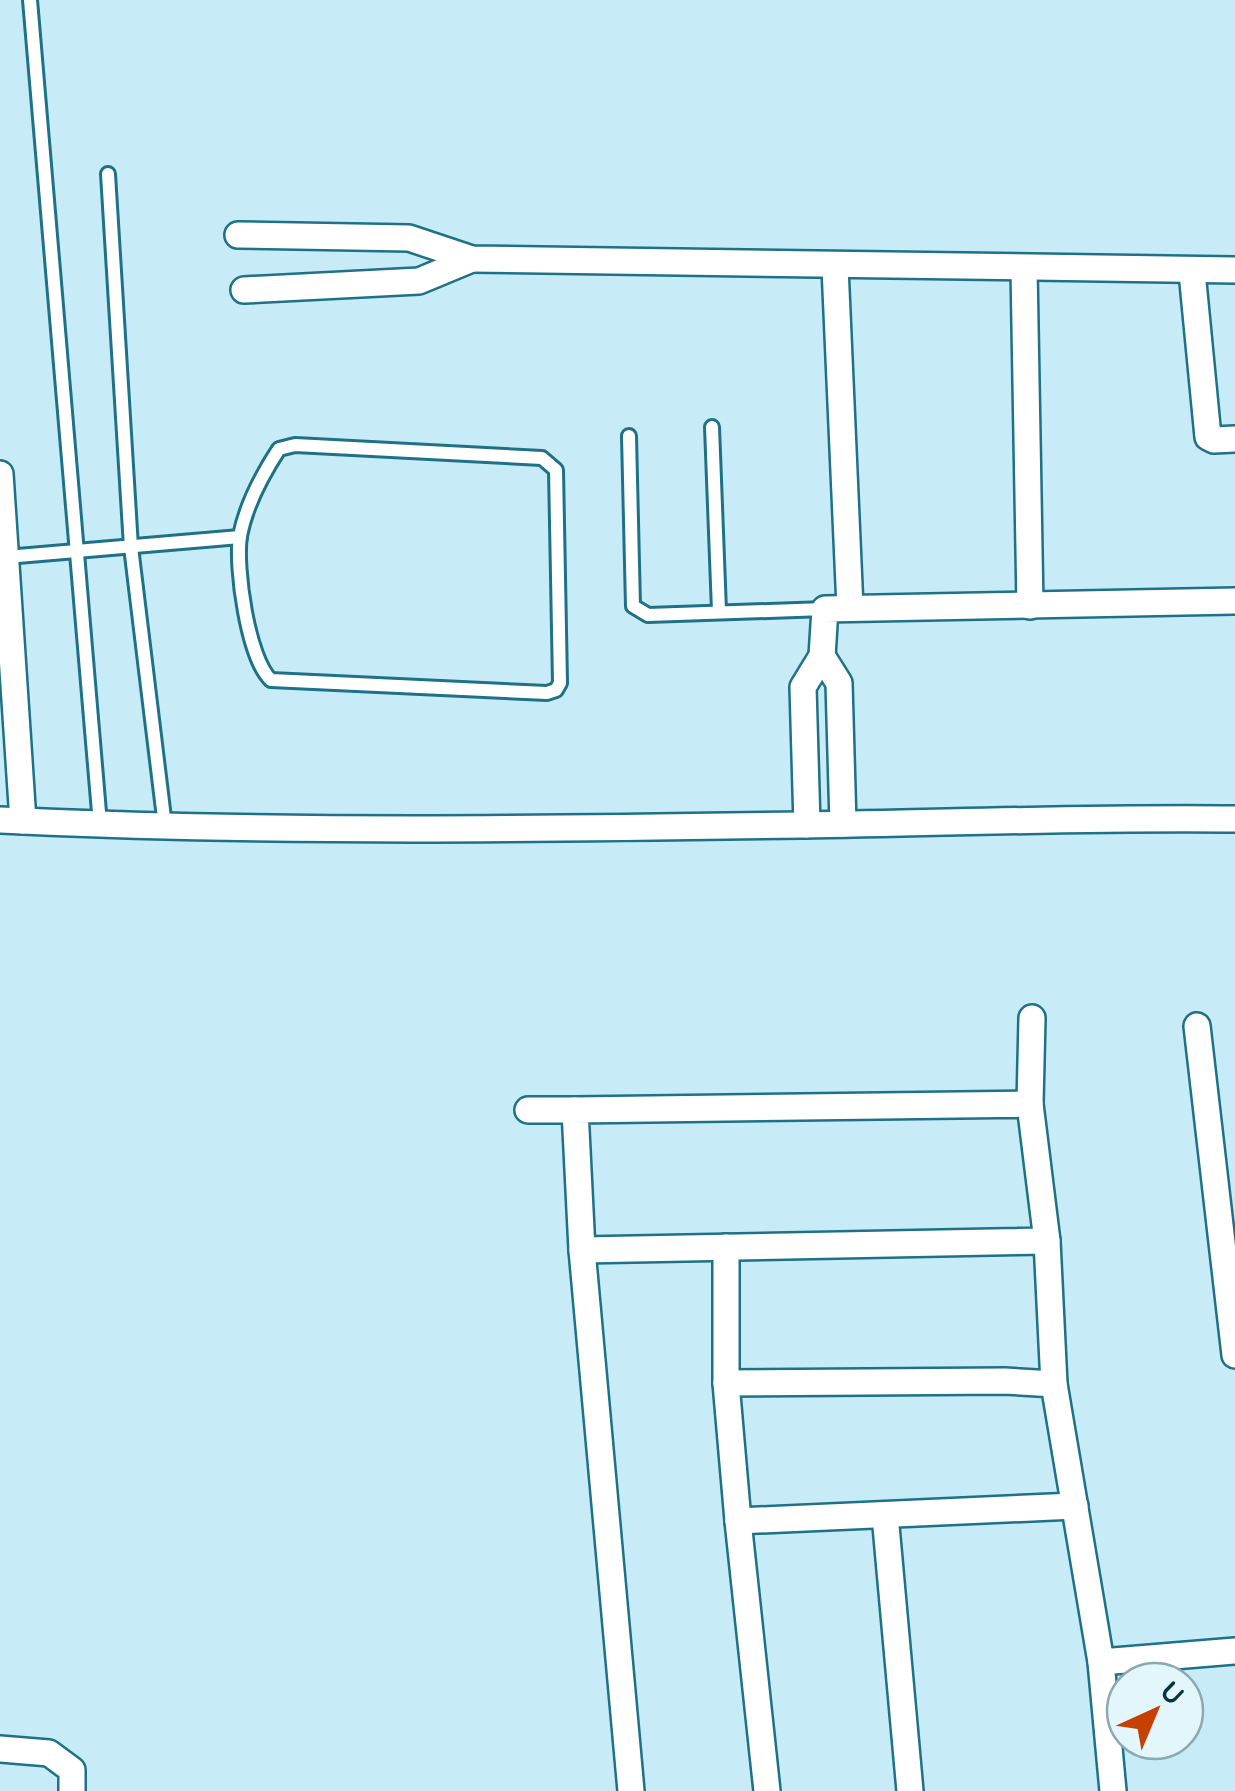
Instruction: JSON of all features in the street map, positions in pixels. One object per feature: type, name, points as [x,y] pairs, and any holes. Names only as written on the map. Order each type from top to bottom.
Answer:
[{"type":"street","points":[[238,236],[409,238],[472,258],[835,267],[1235,270]]},
{"type":"street","points":[[244,290],[418,281],[472,258]]},
{"type":"street","points":[[807,825],[802,687],[822,656],[838,608],[835,267]]},
{"type":"street","points":[[1024,269],[1030,606]]},
{"type":"street","points":[[1192,272],[1208,437],[1235,439]]},
{"type":"street","points":[[0,474],[6,557],[12,821],[294,829],[807,825],[1075,817],[1235,819]]},
{"type":"street","points":[[838,608],[1235,602]]},
{"type":"street","points":[[822,656],[839,683],[843,824]]},
{"type":"street","points":[[1032,1018],[1030,1104],[1047,1241],[1054,1384],[1102,1662],[1113,1791]]},
{"type":"street","points":[[1197,1026],[1235,1355]]},
{"type":"street","points":[[528,1110],[1030,1104]]},
{"type":"street","points":[[575,1110],[582,1250],[631,1791]]},
{"type":"street","points":[[582,1250],[1047,1241]]},
{"type":"street","points":[[726,1247],[726,1383],[767,1791]]},
{"type":"street","points":[[726,1383],[1054,1384]]},
{"type":"street","points":[[738,1521],[1075,1506]]},
{"type":"street","points":[[885,1515],[910,1791]]},
{"type":"street","points":[[1102,1662],[1235,1651]]},
{"type":"street","points":[[0,1750],[49,1753],[72,1770],[72,1791]]},
{"type":"lane","points":[[30,0],[100,824]]},
{"type":"lane","points":[[108,174],[131,547],[165,826]]},
{"type":"lane","points":[[712,426],[720,611]]},
{"type":"lane","points":[[630,436],[633,606],[648,614],[838,608]]},
{"type":"lane","points":[[286,446],[542,458],[556,470],[560,683],[556,690],[547,693],[271,680],[261,669],[248,626],[240,537],[264,472],[279,449],[286,446]]},
{"type":"lane","points":[[6,557],[240,537]]}]
